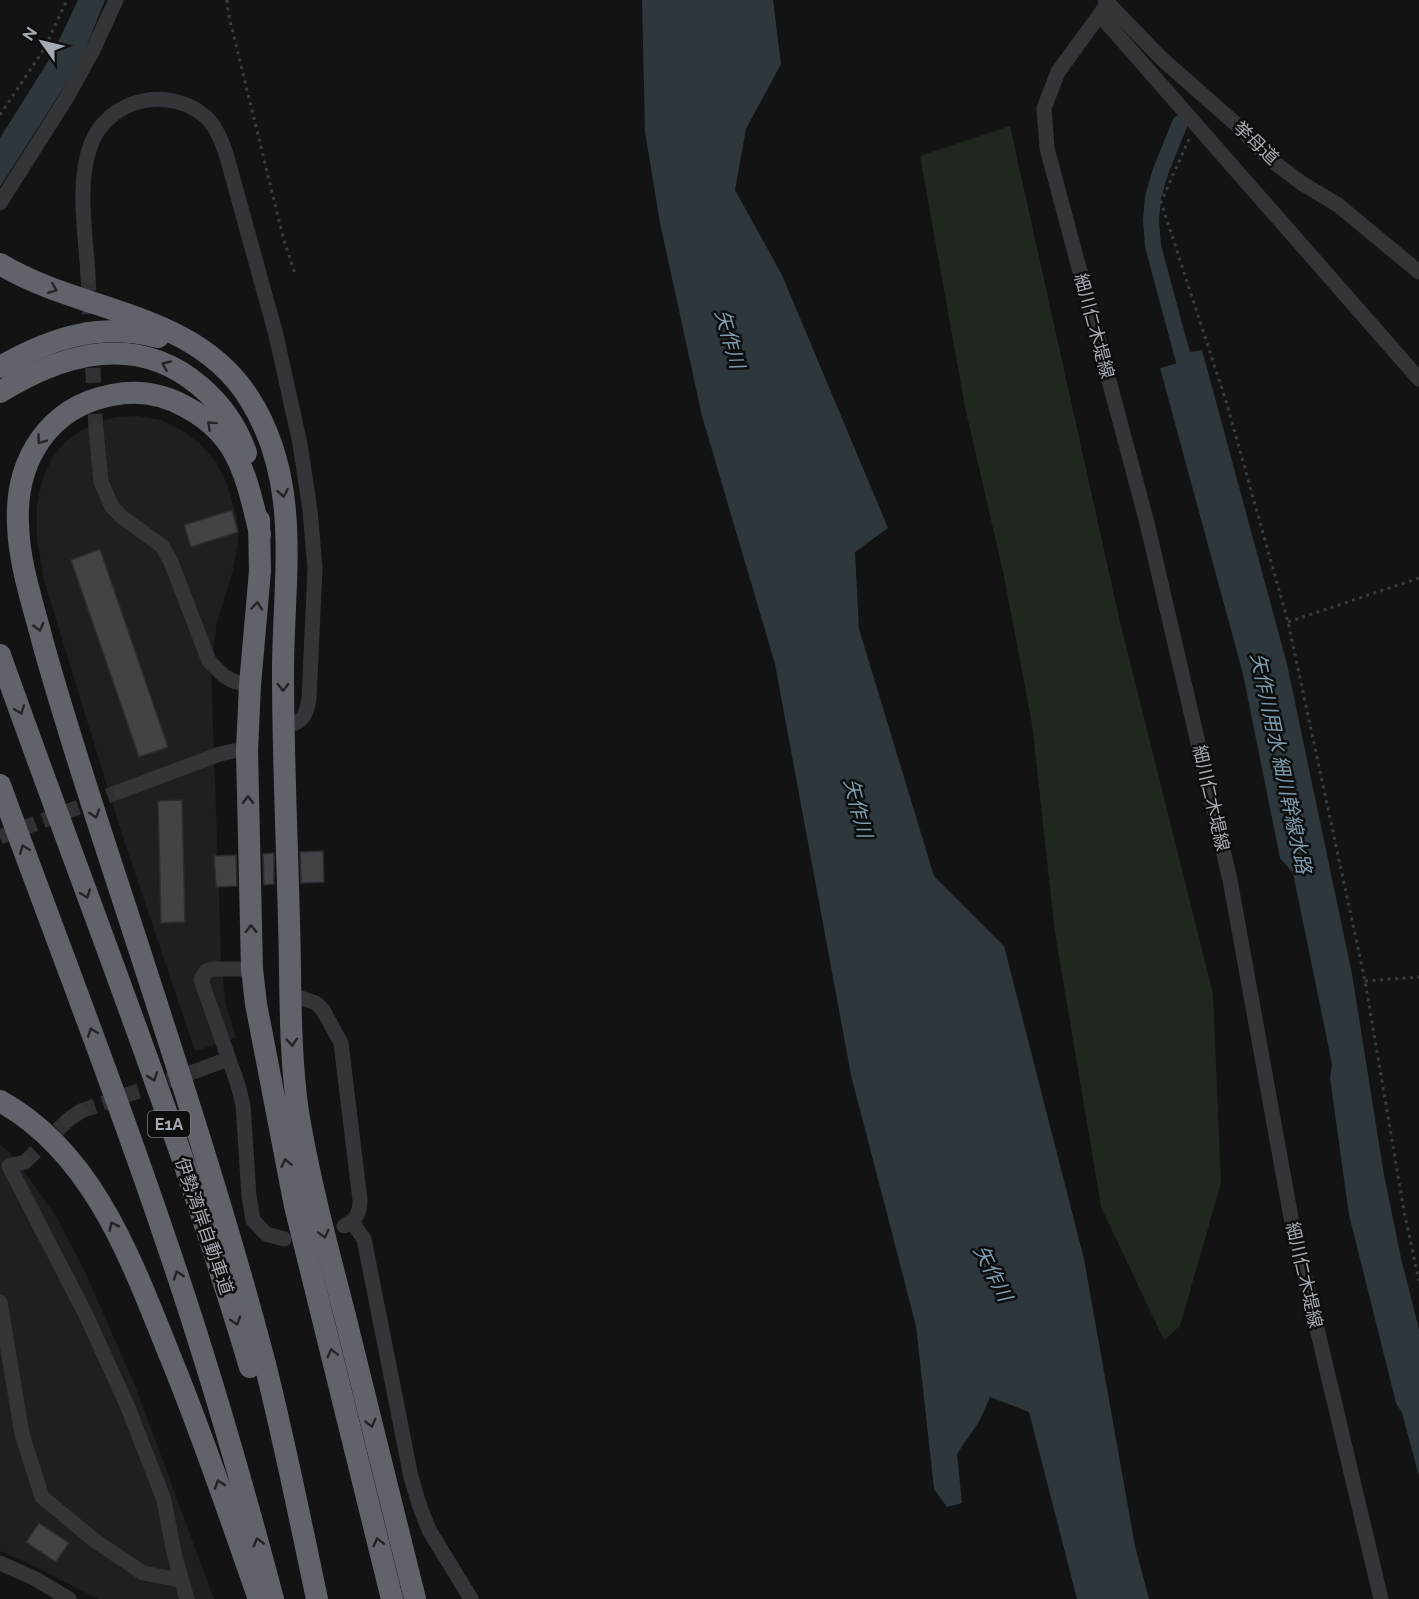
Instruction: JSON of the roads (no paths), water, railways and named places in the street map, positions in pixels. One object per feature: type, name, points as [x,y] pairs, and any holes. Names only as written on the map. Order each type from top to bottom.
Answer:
[{"type":"highway","points":[[0,264],[34,282],[145,320],[187,339],[223,366],[237,381],[249,398],[276,459],[286,513],[288,571],[283,663],[284,727],[291,998],[298,1111],[307,1159],[415,1599]]},
{"type":"highway","points":[[0,367],[48,343],[72,335],[118,330],[140,332],[181,346],[217,370],[246,402],[267,437]]},
{"type":"highway","points":[[0,392],[56,363],[78,357],[123,353],[141,356],[177,370],[209,394],[223,409],[235,428],[251,468],[260,534],[247,751],[252,969],[262,1035],[295,1206],[392,1599]]},
{"type":"highway","points":[[260,534],[241,467],[230,446],[216,429],[197,413],[175,401],[151,394],[127,392],[102,397],[80,404],[60,417],[44,434],[32,452],[23,473],[18,497],[20,552],[51,672],[230,1240],[269,1382],[317,1599]]},
{"type":"highway","name":"伊勢湾岸自動車道","points":[[0,655],[207,1234],[279,1462],[317,1599]]},
{"type":"highway","name":"E1A","points":[[0,785],[79,995],[165,1237],[243,1487],[273,1599]]},
{"type":"highway","points":[[0,1101],[26,1118],[60,1148],[87,1181],[108,1215],[155,1318],[186,1394],[259,1599]]},
{"type":"street","points":[[0,203],[67,97],[93,50],[116,0]]},
{"type":"street","points":[[1104,6],[1196,127],[1419,379]]},
{"type":"street","name":"挙母道","points":[[1104,6],[1237,125],[1271,160],[1303,184],[1338,205],[1419,272]]},
{"type":"street","name":"細川仁木堤線","points":[[1104,6],[1058,72],[1044,108],[1047,148],[1146,519],[1230,880],[1292,1223],[1381,1599]]},
{"type":"street","points":[[88,276],[83,172],[92,140],[112,116],[126,106],[140,101],[168,99],[193,108],[206,117],[216,129],[227,157],[276,335],[300,444],[310,510],[315,568],[309,699],[304,717],[299,723],[284,727]]},
{"type":"street","points":[[96,430],[101,482],[112,507],[162,546],[171,562],[209,661],[224,676],[250,685]]},
{"type":"street","points":[[121,791],[220,754],[233,750],[247,751]]},
{"type":"street","points":[[252,969],[206,971],[202,975],[202,986],[243,1105],[249,1196],[253,1220],[266,1234],[284,1239]]},
{"type":"street","points":[[291,998],[301,998],[316,1003],[323,1010],[341,1043],[360,1200],[360,1209],[348,1224],[359,1230],[364,1239],[403,1441],[420,1507],[443,1554],[471,1599]]},
{"type":"street","points":[[204,1068],[228,1059]]},
{"type":"street","points":[[68,1120],[81,1111]]},
{"type":"street","points":[[25,1162],[5,1171],[85,1313],[127,1405],[164,1500],[180,1580],[187,1599]]},
{"type":"street","points":[[0,1302],[22,1434],[42,1497],[94,1540],[143,1573],[180,1580]]},
{"type":"street","points":[[0,1563],[34,1578],[69,1599]]},
{"type":"water","points":[[78,0],[105,0],[81,60],[0,187],[0,138],[52,55]]},
{"type":"water","name":"矢作川","points":[[642,0],[773,0],[781,64],[746,129],[735,190],[782,275],[888,528],[855,552],[859,629],[934,876],[1004,946],[1084,1259],[1135,1546],[1149,1599],[1077,1599],[1029,1412],[990,1397],[980,1420],[957,1454],[962,1503],[947,1507],[934,1489],[916,1326],[851,1075],[775,664],[702,416],[660,223],[645,132]]},
{"type":"water","name":"矢作川用水 細川幹線水路","points":[[1187,343],[1190,352],[1202,350],[1287,664],[1352,974],[1384,1175],[1401,1258],[1419,1329],[1419,1476],[1402,1413],[1396,1403],[1349,1215],[1330,1078],[1332,1064],[1293,873],[1280,858],[1243,674],[1160,368],[1178,363],[1174,346]]},
{"type":"waterway","name":"矢作川用水 細川幹線水路","points":[[1180,123],[1161,170],[1153,197],[1151,220],[1153,246],[1185,365]]},
{"type":"tunnel","points":[[88,276],[96,430]]},
{"type":"tunnel","points":[[0,837],[121,791]]},
{"type":"tunnel","points":[[81,1111],[204,1068]]},
{"type":"tunnel","points":[[25,1162],[68,1120]]}]
